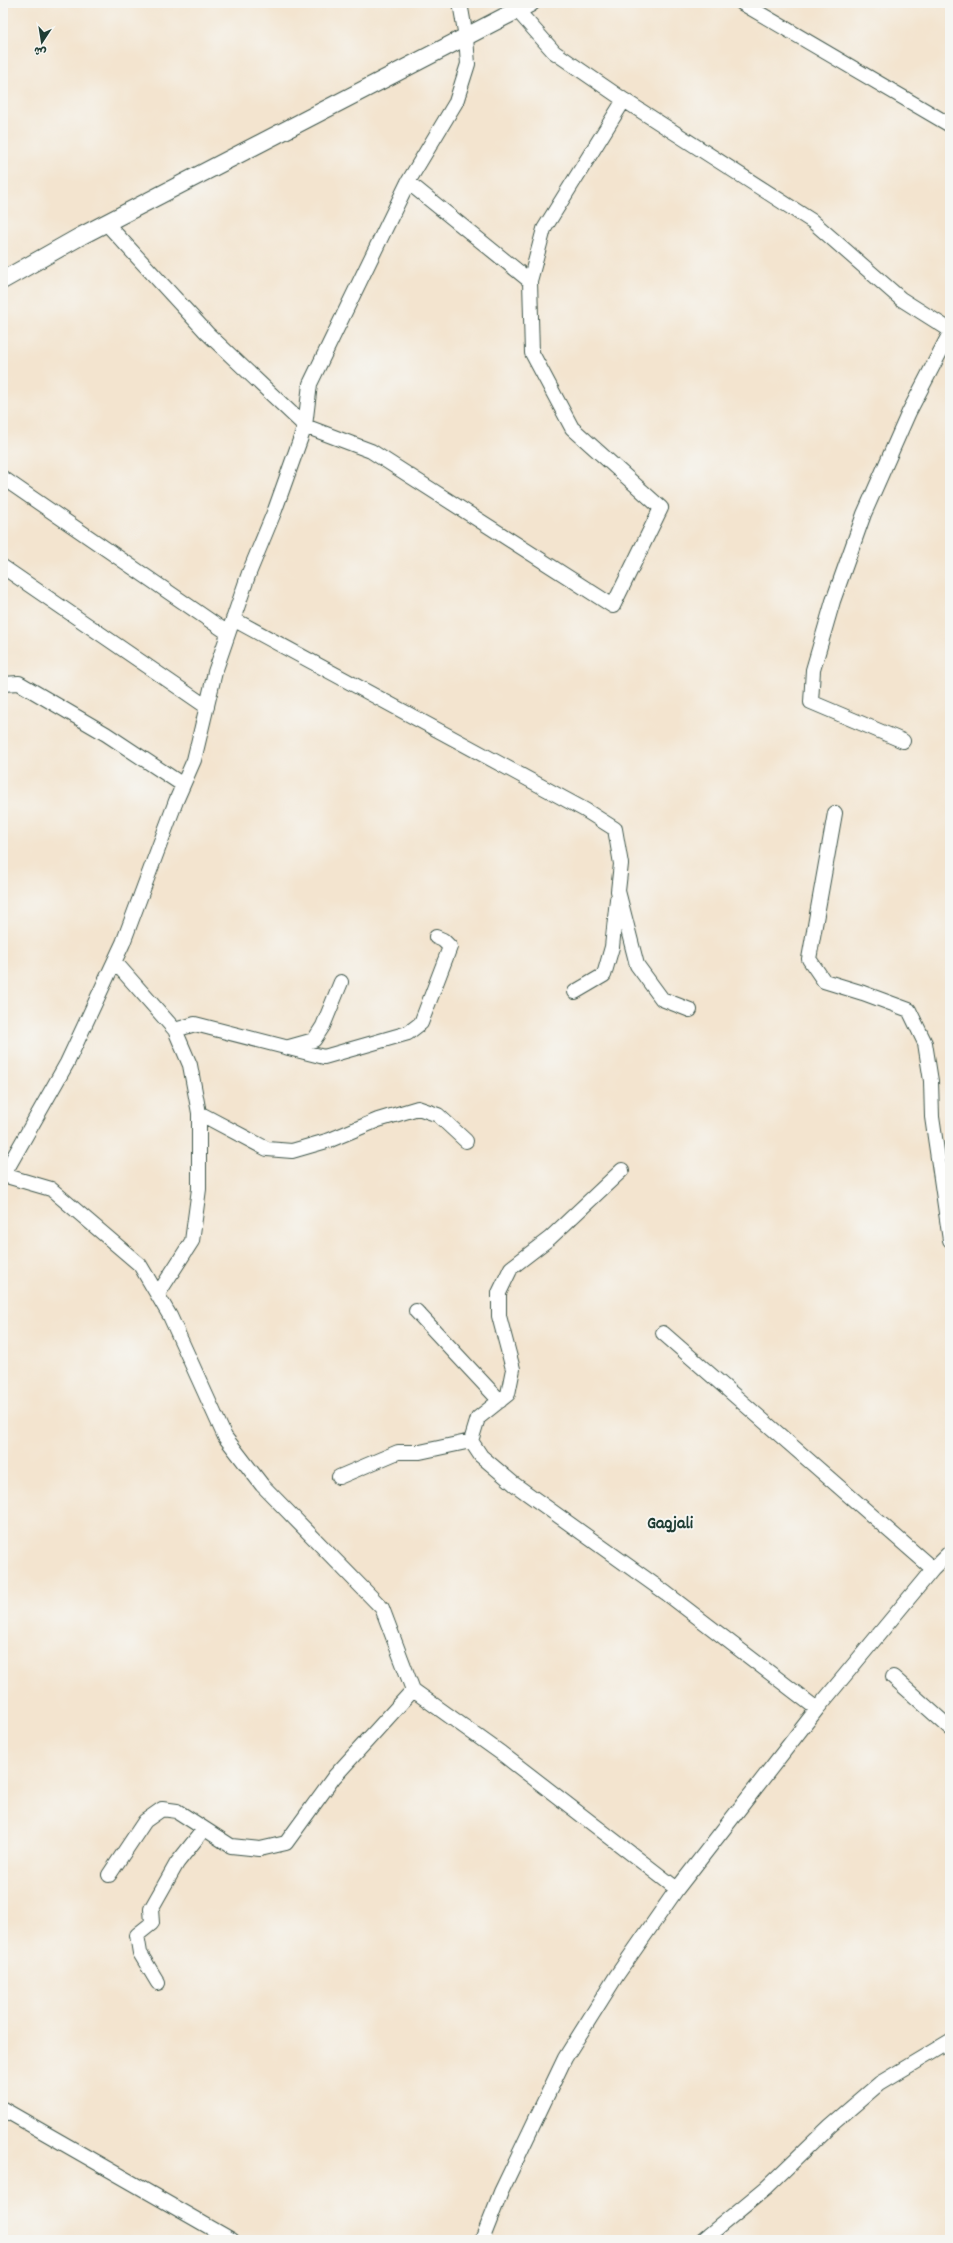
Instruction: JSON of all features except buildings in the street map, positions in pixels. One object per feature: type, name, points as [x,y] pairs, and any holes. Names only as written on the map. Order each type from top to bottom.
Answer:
[{"type":"street","points":[[460,3],[466,37],[468,64],[456,102],[408,182],[310,384],[305,426],[233,619],[215,672],[194,760],[115,962],[67,1063],[3,1175],[50,1189],[140,1265],[170,1316],[225,1437],[262,1485],[382,1608],[414,1690],[501,1753],[678,1889]]},
{"type":"street","points":[[742,3],[950,125]]},
{"type":"street","points":[[3,280],[106,223],[524,7],[554,52],[624,100],[812,221],[901,299],[950,330]]},
{"type":"street","points":[[106,223],[207,333],[305,426],[371,451],[613,606],[661,508],[572,428],[532,353],[530,281],[544,228],[624,100]]},
{"type":"street","points":[[408,182],[530,281]]},
{"type":"street","points":[[903,742],[811,702],[813,670],[833,601],[864,514],[909,412],[950,333]]},
{"type":"street","points":[[3,478],[228,633]]},
{"type":"street","points":[[3,567],[206,707]]},
{"type":"street","points":[[233,619],[585,810],[615,829],[621,864],[612,947],[604,975],[575,992]]},
{"type":"street","points":[[3,684],[19,683],[106,734],[183,785]]},
{"type":"street","points":[[835,813],[808,960],[824,981],[863,993],[909,1010],[924,1043],[931,1081],[932,1117],[950,1240]]},
{"type":"street","points":[[618,891],[637,965],[662,999],[690,1010]]},
{"type":"street","points":[[175,1030],[195,1024],[289,1047],[324,1058],[408,1033],[421,1023],[450,947],[443,940],[436,937]]},
{"type":"street","points":[[115,962],[175,1030],[190,1065],[199,1113],[199,1189],[192,1241],[158,1294]]},
{"type":"street","points":[[289,1047],[314,1040],[323,1026],[341,982]]},
{"type":"street","points":[[199,1113],[267,1149],[292,1151],[330,1140],[378,1120],[418,1108],[438,1116],[466,1141]]},
{"type":"street","points":[[471,1441],[478,1418],[508,1394],[513,1369],[499,1316],[499,1293],[511,1268],[550,1238],[622,1170]]},
{"type":"street","points":[[416,1311],[500,1401]]},
{"type":"street","points":[[663,1333],[933,1569]]},
{"type":"street","points":[[339,1477],[398,1452],[420,1452],[471,1441]]},
{"type":"street","points":[[471,1441],[481,1456],[514,1484],[666,1593],[817,1709]]},
{"type":"street","points":[[482,2240],[501,2192],[565,2058],[617,1975],[678,1889],[817,1709],[933,1569],[950,1552]]},
{"type":"street","points":[[893,1677],[950,1728]]},
{"type":"street","points":[[109,1875],[145,1821],[162,1809],[177,1811],[231,1846],[260,1849],[286,1843],[334,1777],[414,1690]]},
{"type":"street","points":[[158,1983],[140,1952],[137,1935],[152,1923],[151,1909],[177,1863],[204,1829]]},
{"type":"street","points":[[703,2240],[766,2188],[830,2126],[880,2083],[950,2040]]},
{"type":"street","points":[[3,2109],[232,2240]]},
{"type":"district","name":"Gagjali","points":[[670,1524]]}]
